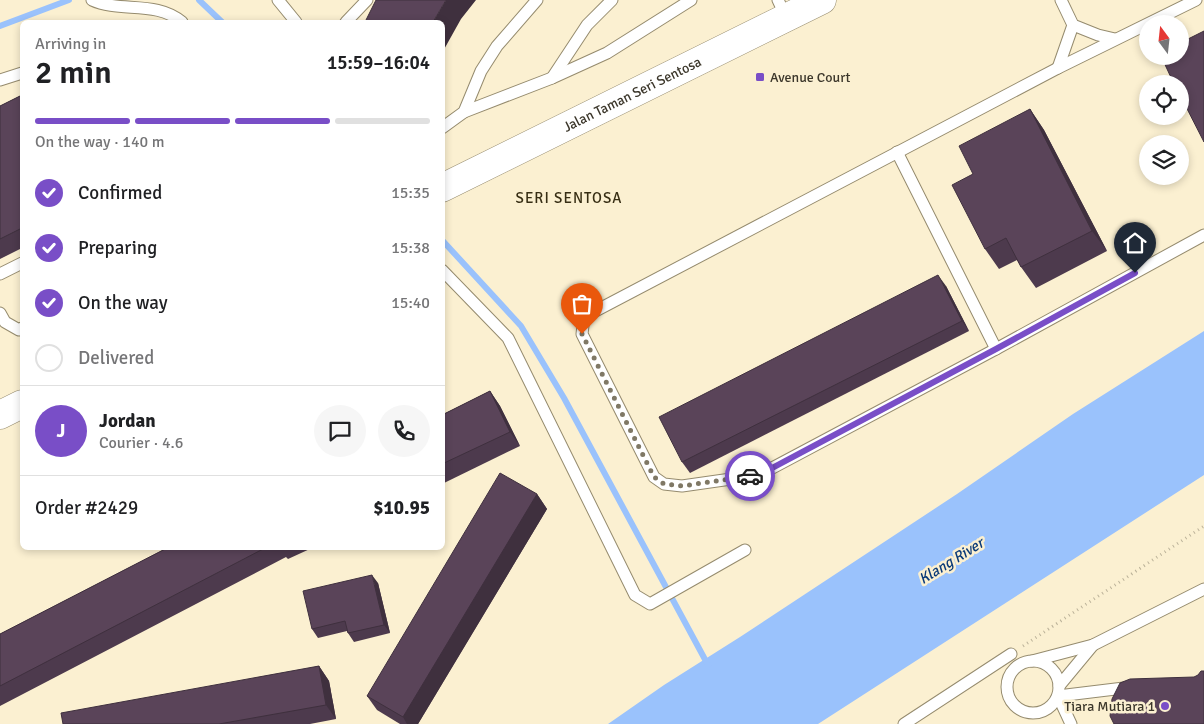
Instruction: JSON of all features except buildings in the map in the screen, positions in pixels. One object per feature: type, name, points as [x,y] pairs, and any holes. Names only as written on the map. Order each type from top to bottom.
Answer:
[{"type":"main road","name":"Jalan Taman Seri Sentosa","points":[[445,186],[797,5]]},
{"type":"main road","points":[[0,415],[20,405]]},
{"type":"lane","points":[[278,0],[294,20]]},
{"type":"lane","points":[[348,20],[367,0]]},
{"type":"lane","points":[[464,112],[481,71],[497,46],[537,0]]},
{"type":"lane","points":[[552,78],[587,25],[612,0]]},
{"type":"lane","points":[[445,126],[464,112],[552,78],[607,53],[691,0]]},
{"type":"lane","points":[[1061,0],[1073,25],[1098,35],[1116,39]]},
{"type":"lane","points":[[1196,0],[1058,68],[584,317],[582,334],[654,477],[664,484],[682,486],[759,475],[996,349],[1204,235]]},
{"type":"lane","points":[[92,1],[153,7],[179,20]]},
{"type":"lane","points":[[1058,68],[1073,25]]},
{"type":"lane","points":[[0,80],[20,74]]},
{"type":"lane","points":[[897,152],[996,349]]},
{"type":"lane","points":[[0,274],[20,264]]},
{"type":"lane","points":[[445,273],[508,338],[634,595],[650,604],[745,550]]},
{"type":"lane","points":[[0,313],[5,322],[20,329]]},
{"type":"lane","points":[[1093,645],[1058,691],[1052,705],[1044,711],[1024,712],[1015,706],[1009,698],[1006,688],[1008,678],[1014,669],[1022,663],[1093,645],[1204,590]]},
{"type":"lane","points":[[904,724],[1011,654]]},
{"type":"lane","points":[[1032,660],[1043,662],[1057,676],[1058,691],[1071,724]]},
{"type":"lane","points":[[1058,691],[1148,686]]},
{"type":"lane","points":[[1024,712],[1024,724]]},
{"type":"path","points":[[1011,654],[1204,526]]},
{"type":"water","name":"Klang River","points":[[1204,331],[1204,475],[818,724],[608,724],[664,685],[957,494],[1073,414]]},
{"type":"waterway","points":[[0,26],[69,0]]},
{"type":"waterway","points":[[199,0],[220,20]]},
{"type":"waterway","points":[[445,243],[521,326],[564,398],[708,665]]},
{"type":"way so far","points":[[582,334],[654,477],[664,484],[682,486],[750,476]]},
{"type":"place","name":"Avenue Court","points":[[760,77]]},
{"type":"place","name":"Tiara Mutiara 1","points":[[1165,706]]},
{"type":"district","name":"SERI SENTOSA","points":[[569,198]]},
{"type":"route","points":[[750,476],[759,475],[1135,273]]}]
